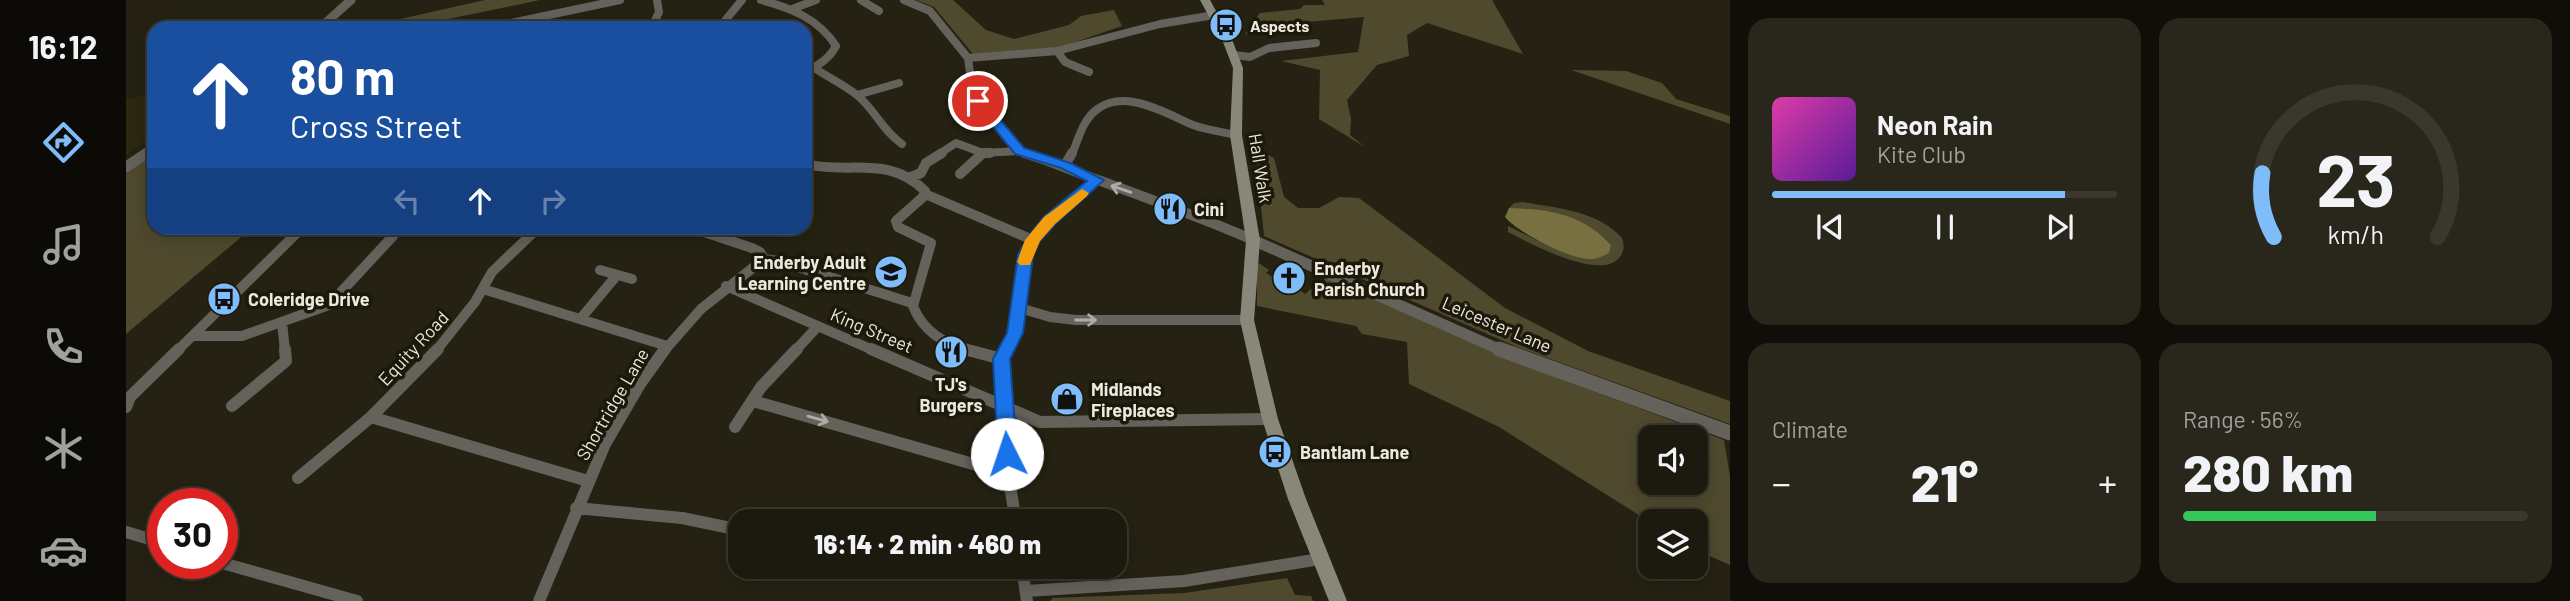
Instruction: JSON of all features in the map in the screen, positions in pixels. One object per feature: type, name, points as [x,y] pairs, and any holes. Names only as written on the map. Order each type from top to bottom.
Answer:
[{"type":"main road","points":[[1205,0],[1234,57]]},
{"type":"main road","name":"Hall Walk","points":[[1234,57],[1239,88],[1236,135],[1254,240],[1247,320],[1270,419],[1297,499],[1338,601]]},
{"type":"street","points":[[328,21],[351,0]]},
{"type":"street","points":[[520,21],[620,0]]},
{"type":"street","points":[[655,21],[659,12],[657,0]]},
{"type":"street","points":[[725,21],[742,0]]},
{"type":"street","points":[[761,0],[792,9],[810,21]]},
{"type":"street","points":[[792,9],[816,0]]},
{"type":"street","points":[[861,0],[879,11]]},
{"type":"street","points":[[904,0],[930,11],[968,58],[972,88],[978,101],[1019,151]]},
{"type":"street","points":[[968,58],[1008,52],[1057,51],[1160,24],[1214,15]]},
{"type":"street","points":[[812,22],[831,35],[836,46],[832,55],[812,68]]},
{"type":"street","points":[[1234,57],[1250,57],[1269,48],[1316,43]]},
{"type":"street","points":[[1057,51],[1065,62],[1088,72]]},
{"type":"street","points":[[812,72],[856,95],[879,118],[887,134],[902,144]]},
{"type":"street","points":[[856,95],[899,83]]},
{"type":"street","points":[[1065,165],[1090,116],[1107,104],[1144,105],[1170,112],[1207,130],[1236,135]]},
{"type":"street","points":[[911,177],[921,173],[926,163],[959,143],[983,153],[1019,151],[1065,165],[1097,180],[1184,210],[1254,240]]},
{"type":"street","points":[[126,167],[147,153]]},
{"type":"street","points":[[960,174],[983,153]]},
{"type":"street","points":[[916,159],[926,163]]},
{"type":"street","points":[[812,166],[826,169],[879,167],[911,177],[924,195],[1033,240]]},
{"type":"street","points":[[1014,509],[1008,474],[1002,359],[1015,333],[1026,255],[1033,240],[1049,220],[1097,180]]},
{"type":"street","points":[[924,195],[896,221],[898,227],[928,241],[931,246],[912,303],[922,323],[936,338],[950,345],[1002,359]]},
{"type":"street","points":[[126,407],[130,397],[295,235]]},
{"type":"street","name":"Equity Road","points":[[298,478],[371,417],[447,340],[501,261],[530,235]]},
{"type":"street","points":[[713,235],[752,248],[760,252],[764,259],[779,261],[912,303]]},
{"type":"street","points":[[193,336],[242,336],[329,305],[393,236]]},
{"type":"street","name":"Leicester Lane","points":[[1254,240],[1510,354],[1730,433]]},
{"type":"street","name":"Shortridge Lane","points":[[539,601],[605,444],[640,384],[667,345],[726,286],[764,259]]},
{"type":"street","points":[[600,270],[632,279]]},
{"type":"street","points":[[582,317],[617,275]]},
{"type":"street","name":"King Street","points":[[726,286],[1040,422],[1270,419]]},
{"type":"street","points":[[482,289],[582,317],[667,345]]},
{"type":"street","points":[[1020,309],[1076,320],[1247,320]]},
{"type":"street","points":[[232,407],[286,361],[282,323]]},
{"type":"street","points":[[735,427],[784,360],[818,326]]},
{"type":"street","points":[[753,401],[1008,474]]},
{"type":"street","points":[[371,417],[588,481]]},
{"type":"street","points":[[576,508],[682,518],[728,528]]},
{"type":"street","points":[[126,532],[147,536]]},
{"type":"street","points":[[1027,596],[1184,580],[1320,559]]},
{"type":"street","points":[[238,568],[357,601]]},
{"type":"shaded area","points":[[485,0],[540,0],[439,21],[391,21]]},
{"type":"shaded area","points":[[916,0],[953,0],[986,30],[1014,39],[1069,25],[1081,16],[1114,10],[1122,26],[1058,48],[973,54],[934,7]]},
{"type":"shaded area","points":[[1322,0],[1492,0],[1523,54],[1427,23],[1407,35],[1409,56],[1377,65],[1347,100],[1351,119],[1350,135],[1365,147],[1319,119],[1320,70],[1281,61],[1358,52],[1364,17],[1283,24],[1282,30],[1245,34],[1260,13],[1300,9],[1304,5],[1325,5]]},
{"type":"shaded area","points":[[1571,70],[1626,71],[1662,83],[1676,99],[1730,116],[1730,124]]},
{"type":"shaded area","points":[[147,95],[147,141],[126,154],[126,100]]},
{"type":"shaded area","points":[[1255,148],[1274,158],[1284,197],[1298,208],[1319,208],[1339,197],[1359,198],[1505,308],[1588,351],[1730,401],[1730,424],[1517,347],[1264,236]]},
{"type":"shaded area","points":[[142,156],[147,157],[147,235],[244,235],[126,334],[126,167]]},
{"type":"shaded area","points":[[1523,202],[1577,212],[1601,222],[1622,238],[1622,254],[1608,264],[1580,263],[1563,258],[1508,232],[1508,226],[1545,244],[1587,259],[1611,245],[1590,227],[1578,221],[1551,212],[1509,208],[1514,203]]},
{"type":"shaded area","points":[[1509,208],[1551,212],[1577,220],[1601,235],[1611,245],[1609,253],[1588,259],[1556,249],[1531,237],[1511,223],[1505,217]]},
{"type":"shaded area","points":[[1257,262],[1269,270],[1266,273],[1295,292],[1300,290],[1305,294],[1316,285],[1331,290],[1319,271],[1566,381],[1684,425],[1638,425],[1638,495],[1708,495],[1708,434],[1724,440],[1730,476],[1730,565],[1708,555],[1708,509],[1638,509],[1638,514],[1499,427],[1409,384],[1407,342],[1362,334],[1356,326],[1257,306]]},
{"type":"shaded area","points":[[1287,578],[1295,595],[1311,596],[1313,601],[1050,601],[1053,598],[1184,593]]},
{"type":"slow traffic","points":[[1025,262],[1033,240],[1049,220],[1082,193]]},
{"type":"place","name":"Aspects","points":[[1226,25]]},
{"type":"place","name":"Cini","points":[[1170,209]]},
{"type":"place","name":"Enderby Adult Learning Centre","points":[[891,272]]},
{"type":"place","name":"Enderby Parish Church","points":[[1289,278]]},
{"type":"place","name":"Coleridge Drive","points":[[224,299]]},
{"type":"place","name":"TJ's Burgers","points":[[951,352]]},
{"type":"place","name":"Midlands Fireplaces","points":[[1067,399]]},
{"type":"place","name":"Bantlam Lane","points":[[1275,452]]},
{"type":"route","points":[[978,101],[1019,151],[1065,165],[1097,180],[1049,220],[1033,240],[1026,255],[1015,333],[1002,359],[1007,454]]}]
